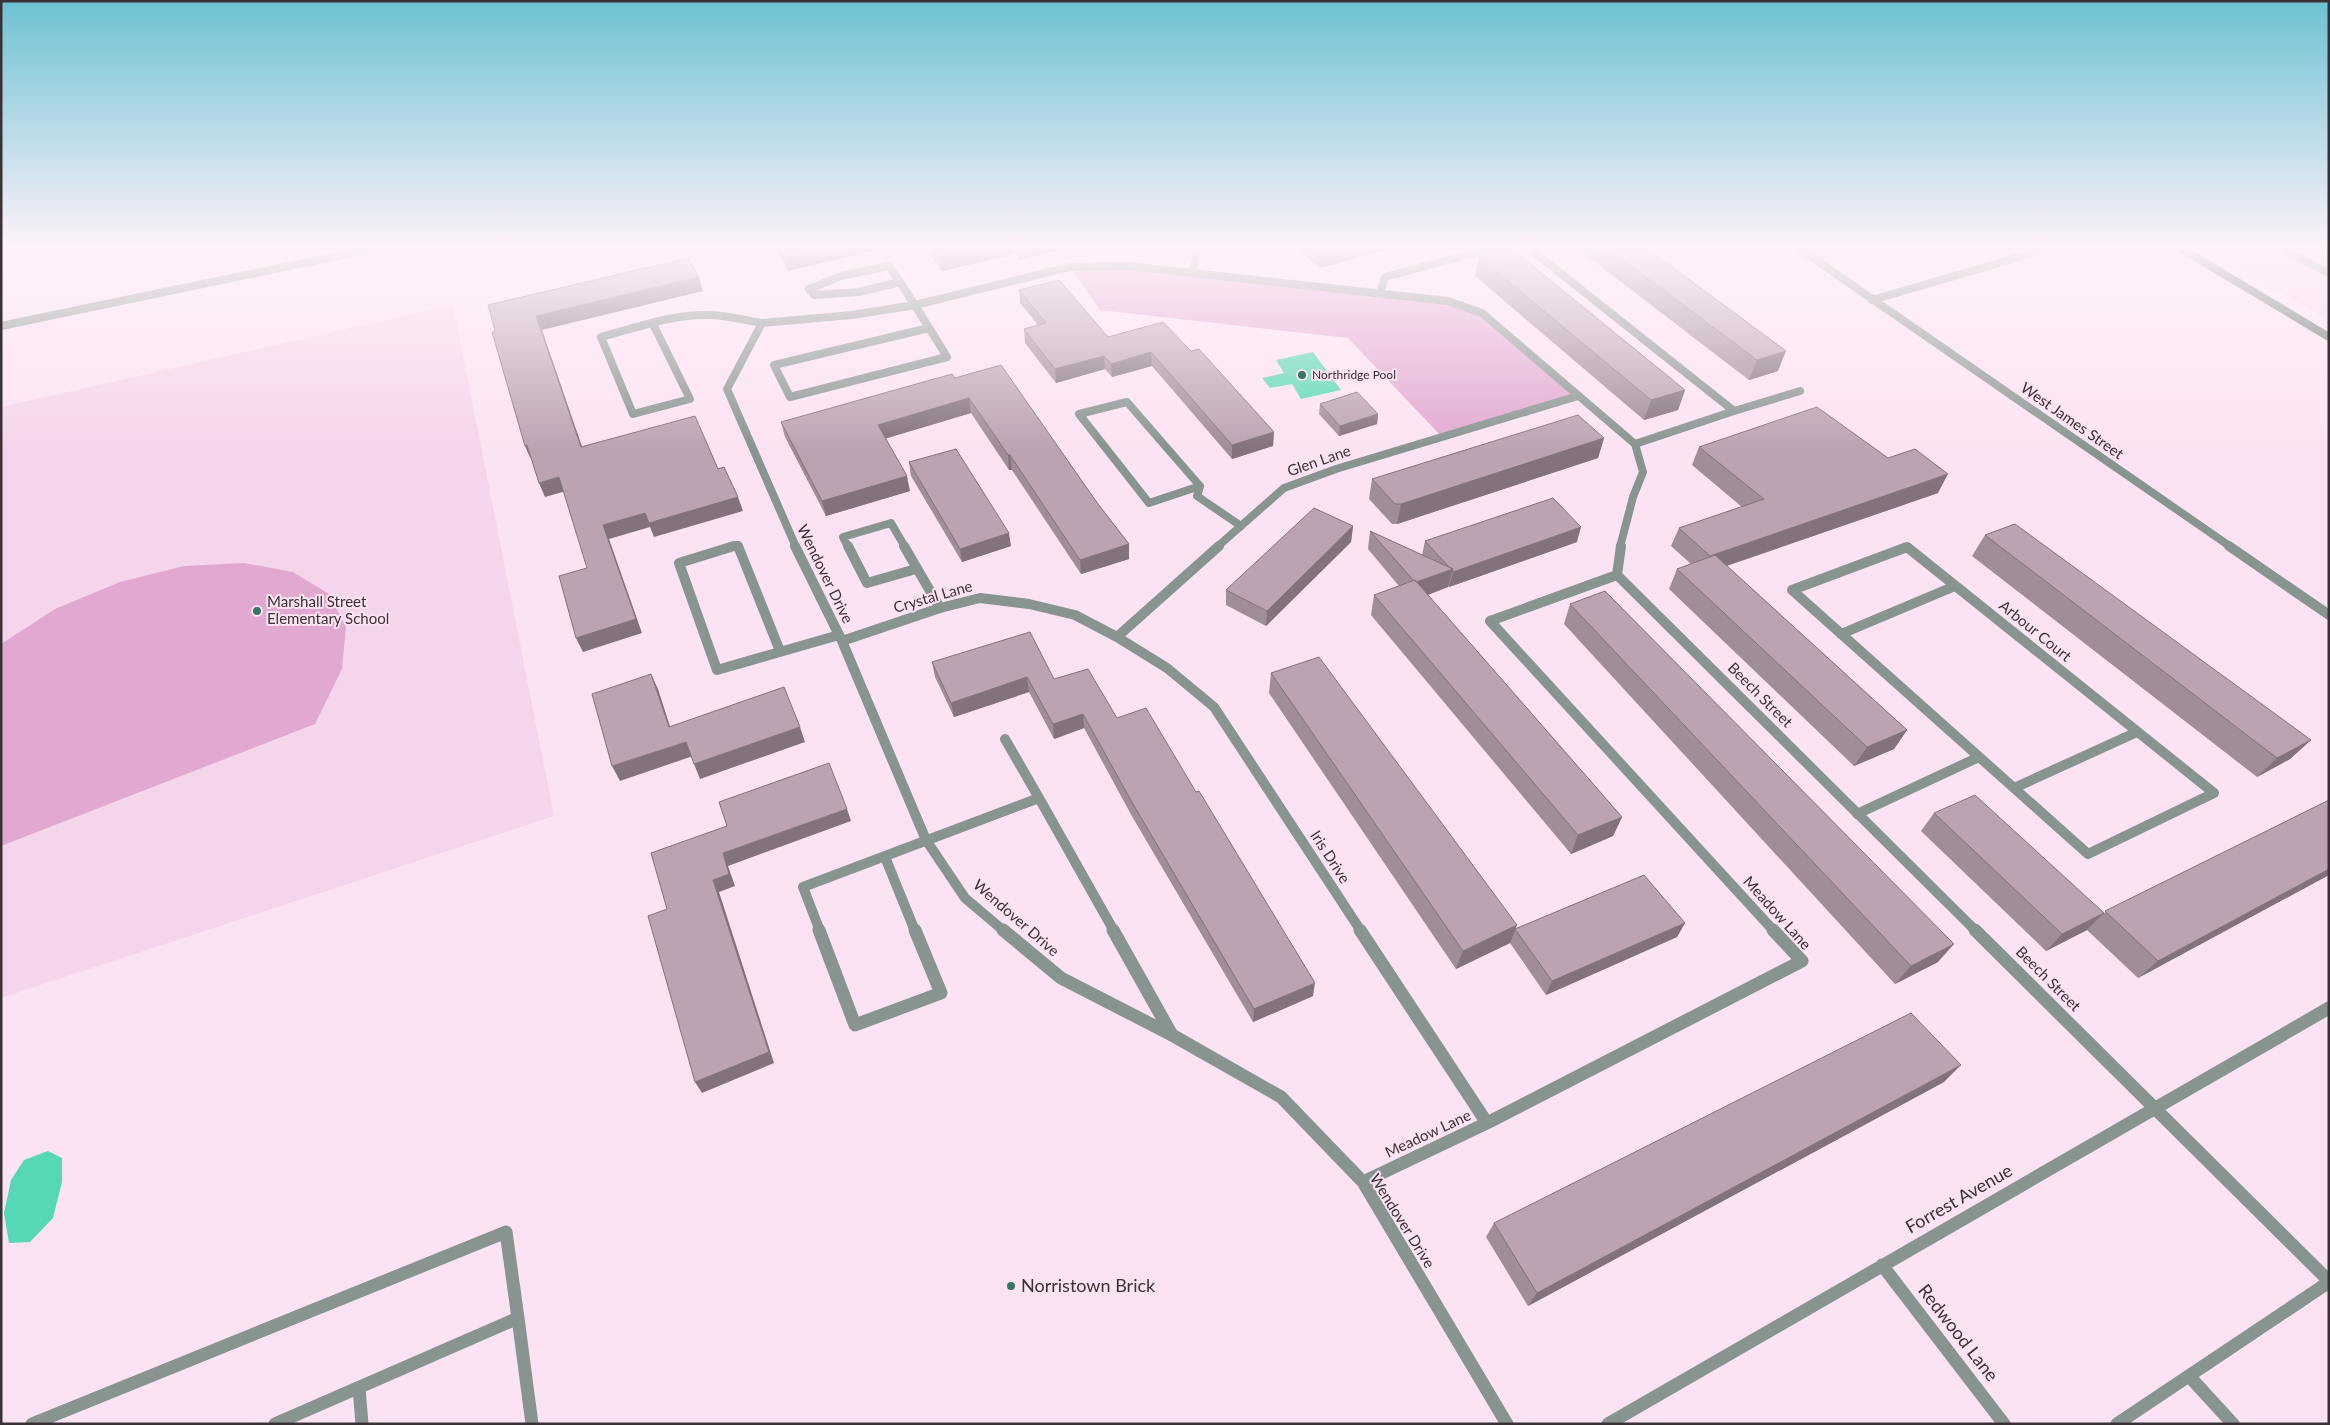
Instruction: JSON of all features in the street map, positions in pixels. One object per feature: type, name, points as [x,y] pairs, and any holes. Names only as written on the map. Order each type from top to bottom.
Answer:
[{"type":"street","points":[[1,326],[51,316]]},
{"type":"street","points":[[653,324],[690,399],[633,414],[601,337],[653,324],[699,316]]},
{"type":"street","points":[[710,316],[732,317],[762,323],[846,316]]},
{"type":"street","points":[[921,316],[947,357],[790,397],[774,365],[929,328]]},
{"type":"street","points":[[1485,316],[1635,444],[1643,472],[1633,498],[1620,549],[1617,575]]},
{"type":"street","points":[[1614,316],[1734,411]]},
{"type":"street","name":"West James Street","points":[[1894,316],[2329,615]]},
{"type":"street","points":[[2293,316],[2329,337]]},
{"type":"street","name":"Wendover Drive","points":[[762,323],[727,389],[785,526],[840,638],[926,840],[965,898],[1061,978],[1172,1035],[1281,1097],[1363,1182],[1507,1424]]},
{"type":"street","points":[[1635,444],[1800,391]]},
{"type":"street","name":"Glen Lane","points":[[1117,637],[1284,488],[1336,469],[1578,396]]},
{"type":"street","points":[[1127,402],[1200,486],[1148,503],[1078,414],[1127,402]]},
{"type":"street","points":[[1200,486],[1197,496],[1241,526]]},
{"type":"street","points":[[916,569],[867,582],[842,537],[890,523],[940,608]]},
{"type":"street","name":"Crystal Lane","points":[[780,651],[738,545],[679,563],[717,670],[780,651],[840,638],[980,598],[1029,604],[1075,615],[1117,637]]},
{"type":"street","name":"Arbour Court","points":[[1907,547],[2214,793],[2088,854],[1841,634],[1792,590],[1907,547]]},
{"type":"street","name":"Beech Street","points":[[1617,575],[1857,814],[2156,1107],[2329,1282]]},
{"type":"street","name":"Meadow Lane","points":[[1363,1182],[1488,1123],[1802,962],[1490,621],[1617,575]]},
{"type":"street","points":[[1841,634],[1955,586]]},
{"type":"street","name":"Iris Drive","points":[[1117,637],[1167,668],[1214,707],[1488,1123]]},
{"type":"street","points":[[2014,788],[2138,732]]},
{"type":"street","points":[[1004,739],[1172,1035]]},
{"type":"street","points":[[1857,814],[1980,756]]},
{"type":"street","points":[[885,857],[941,993],[855,1025],[803,887],[1039,798]]},
{"type":"street","name":"Forrest Avenue","points":[[1608,1424],[2329,1008]]},
{"type":"street","points":[[32,1424],[506,1232],[532,1424]]},
{"type":"street","name":"Redwood Lane","points":[[1882,1265],[2004,1424]]},
{"type":"street","points":[[2117,1424],[2329,1282]]},
{"type":"street","points":[[275,1424],[518,1318]]},
{"type":"street","points":[[2189,1376],[2233,1424]]},
{"type":"street","points":[[359,1388],[362,1424]]},
{"type":"shaded area","name":"Marshall Street Elementary School","points":[[406,316],[455,316],[554,816],[1,998],[1,407]]},
{"type":"shaded area","points":[[1149,316],[1485,316],[1578,396],[1442,437],[1348,338]]},
{"type":"shaded area","points":[[2321,316],[2329,316],[2329,320]]},
{"type":"shaded area","name":"Northridge Pool","points":[[1313,352],[1341,390],[1301,399],[1292,384],[1270,388],[1262,378],[1284,373],[1276,360]]},
{"type":"shaded area","points":[[244,563],[293,572],[329,594],[346,627],[342,669],[315,724],[1,846],[1,644],[55,609],[120,582],[184,566]]},
{"type":"shaded area","points":[[48,1151],[62,1158],[62,1182],[53,1218],[30,1242],[9,1243],[4,1213],[11,1180],[24,1160]]},
{"type":"building","points":[[491,316],[538,316],[536,316],[581,447],[695,416],[718,469],[724,467],[738,497],[649,523],[645,513],[603,525],[636,619],[576,638],[559,576],[587,568],[559,477],[539,483],[527,445],[525,446],[492,332],[495,331]]},
{"type":"building","points":[[1040,316],[1090,316],[1108,337],[1163,322],[1191,351],[1199,349],[1274,432],[1232,445],[1151,352],[1111,364],[1104,356],[1055,369],[1024,329],[1046,323]]},
{"type":"building","points":[[1549,316],[1594,316],[1685,390],[1651,400]]},
{"type":"building","points":[[1697,316],[1738,316],[1786,351],[1757,360]]},
{"type":"building","points":[[1001,365],[1098,504],[1129,544],[1080,560],[1010,455],[1008,455],[969,398],[878,425],[907,476],[822,501],[781,422],[952,374],[955,378]]},
{"type":"building","points":[[1357,392],[1378,414],[1340,426],[1320,404]]},
{"type":"building","points":[[1817,407],[1888,458],[1915,449],[1948,474],[1710,556],[1679,528],[1764,499],[1699,447]]},
{"type":"building","points":[[1578,415],[1604,438],[1401,504],[1395,504],[1372,479]]},
{"type":"building","points":[[956,449],[1009,533],[960,549],[909,462]]},
{"type":"building","points":[[1553,498],[1581,527],[1453,572],[1453,569],[1425,541]]},
{"type":"building","points":[[1314,508],[1353,526],[1267,611],[1226,590]]},
{"type":"building","points":[[2015,524],[2311,740],[2277,758],[1985,535]]},
{"type":"building","points":[[1370,531],[1453,569],[1416,582]]},
{"type":"building","points":[[1715,555],[1907,730],[1867,747],[1677,569]]},
{"type":"building","points":[[1415,580],[1622,817],[1578,835],[1374,595]]},
{"type":"building","points":[[1605,591],[1954,944],[1911,966],[1570,604]]},
{"type":"building","points":[[1030,632],[1054,679],[1088,669],[1117,718],[1146,708],[1196,792],[1199,791],[1315,983],[1254,1009],[1133,804],[1083,714],[1053,724],[1027,677],[951,703],[932,662]]},
{"type":"building","points":[[1319,657],[1517,925],[1463,951],[1271,673]]},
{"type":"building","points":[[651,674],[669,727],[784,687],[800,727],[694,764],[686,742],[612,766],[592,694]]},
{"type":"building","points":[[829,763],[847,809],[723,853],[729,874],[713,880],[769,1052],[695,1082],[648,916],[667,909],[651,853],[727,826],[719,802]]},
{"type":"building","points":[[1975,795],[2104,913],[2062,934],[1934,813]]},
{"type":"building","points":[[2329,800],[2329,869],[2158,961],[2105,911]]},
{"type":"building","points":[[1644,875],[1685,923],[1552,981],[1515,929]]},
{"type":"building","points":[[1911,1013],[1961,1065],[1537,1293],[1494,1223]]},
{"type":"place","name":"Northridge Pool","points":[[1302,375]]},
{"type":"place","name":"Marshall Street Elementary School","points":[[257,611]]},
{"type":"place","name":"Norristown Brick","points":[[1011,1286]]}]
